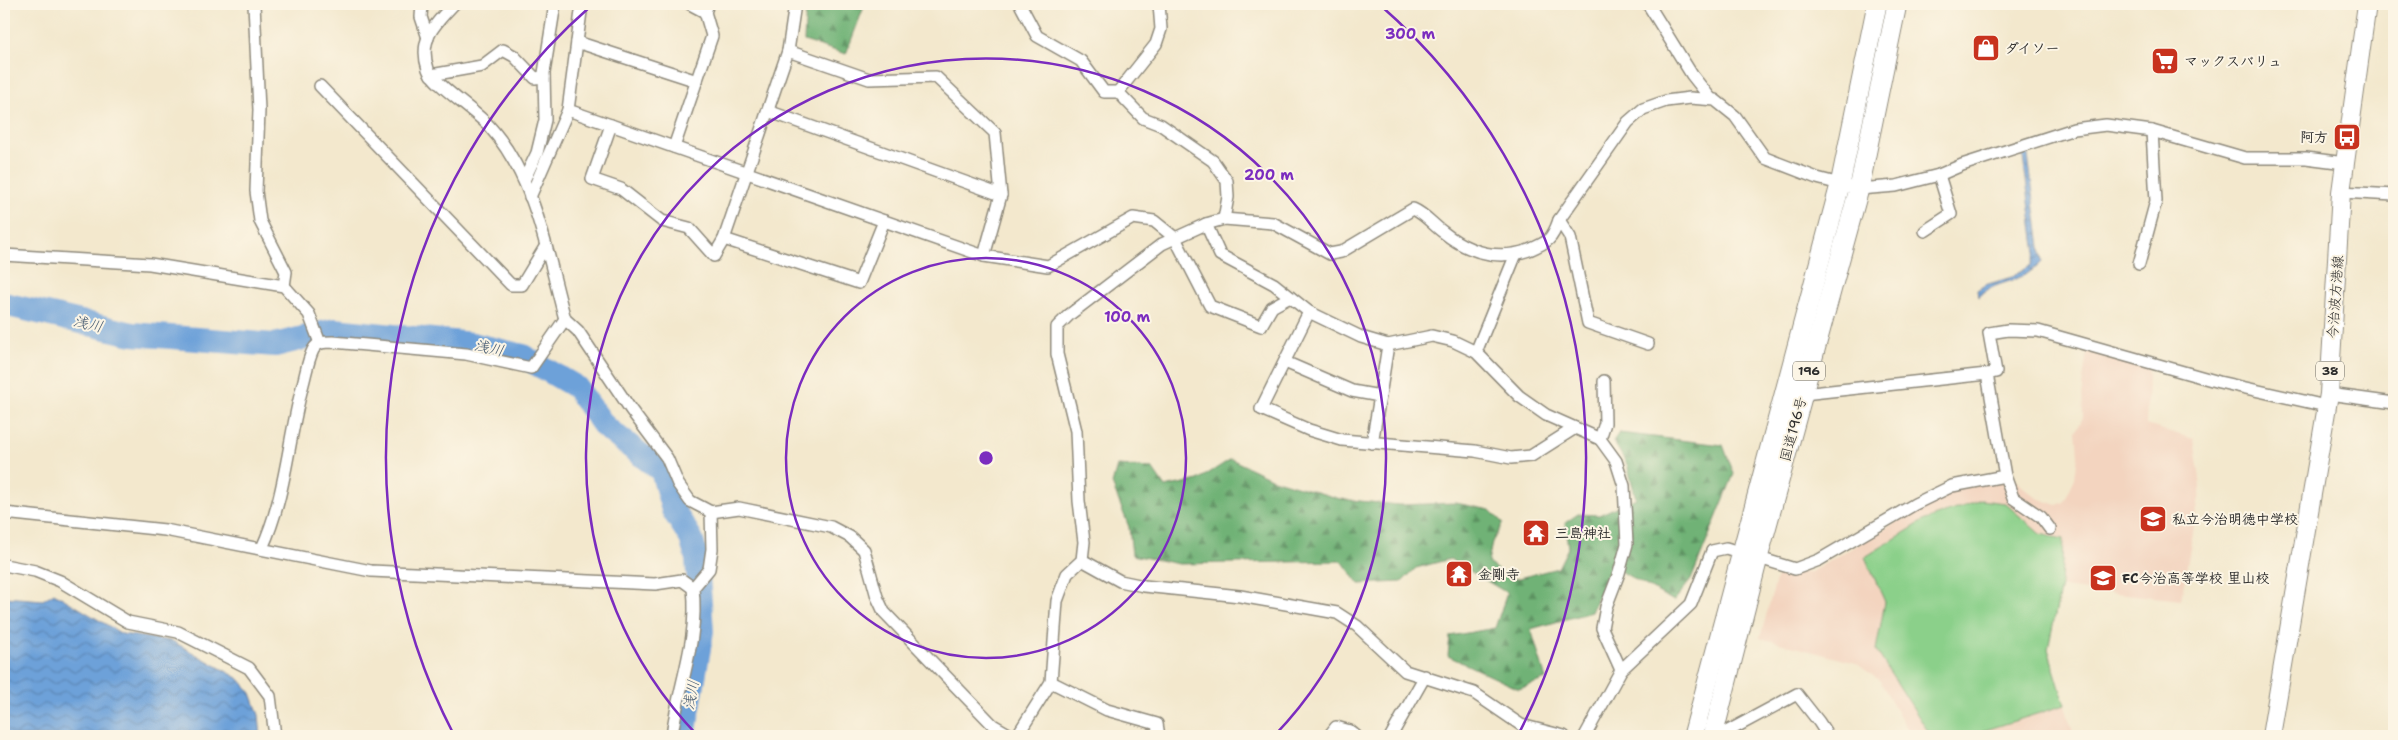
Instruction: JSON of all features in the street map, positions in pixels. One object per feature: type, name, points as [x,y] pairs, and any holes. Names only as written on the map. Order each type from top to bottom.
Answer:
[{"type":"highway","name":"国道196号","points":[[1713,736],[1750,556],[1840,184],[1877,4]]},
{"type":"highway","name":"国道196号","points":[[1694,736],[1803,394],[1858,189],[1897,4]]},
{"type":"main road","name":"今治波方港線","points":[[2271,736],[2328,400],[2341,192],[2367,4]]},
{"type":"street","points":[[254,4],[259,110],[256,191],[260,222],[286,272],[284,286]]},
{"type":"street","points":[[422,4],[421,17],[428,39]]},
{"type":"street","points":[[454,4],[430,29],[425,53],[428,72],[489,125],[524,180],[565,319],[578,331],[631,410],[667,458],[678,484],[690,501],[711,512],[739,508],[831,527],[850,537],[864,550],[876,598],[884,612],[993,725],[1012,736]]},
{"type":"street","points":[[524,180],[537,153],[545,120],[544,77],[555,4]]},
{"type":"street","points":[[530,196],[568,110],[582,4]]},
{"type":"street","points":[[674,147],[712,36],[706,8],[690,4]]},
{"type":"street","points":[[611,125],[592,179],[622,189],[662,221],[689,228],[714,256],[724,239],[788,50],[795,4]]},
{"type":"street","points":[[1020,4],[1037,36],[1080,61],[1104,92],[1118,92],[1143,118],[1161,125],[1213,161],[1227,181],[1228,197],[1224,219]]},
{"type":"street","points":[[1118,92],[1156,44],[1161,28],[1159,4]]},
{"type":"street","points":[[1648,4],[1692,76],[1711,99]]},
{"type":"street","points":[[577,42],[697,81]]},
{"type":"street","points":[[431,75],[482,66],[503,50],[514,56],[535,78],[544,77]]},
{"type":"street","points":[[788,50],[869,79],[936,78],[995,133],[1001,195],[984,256]]},
{"type":"street","points":[[320,86],[511,285],[522,285],[545,247]]},
{"type":"street","points":[[1017,736],[1051,682],[1057,601],[1067,574],[1082,560],[1084,542],[1079,501],[1076,431],[1057,354],[1057,327],[1076,309],[1162,244],[1206,224],[1224,219],[1273,223],[1330,254],[1352,247],[1413,209],[1421,212],[1443,232],[1468,249],[1492,256],[1516,254],[1543,244],[1553,237],[1559,220],[1628,122],[1643,109],[1666,101],[1690,98],[1715,100],[1735,116],[1765,158],[1817,178],[1858,189],[1896,186],[1939,175],[1962,165],[2074,128],[2106,125],[2152,131],[2245,158],[2306,158],[2345,163]]},
{"type":"street","points":[[568,110],[984,256],[1048,266],[1133,218],[1154,221],[1175,238],[1210,306],[1261,326],[1272,307],[1290,297]]},
{"type":"street","points":[[768,111],[1001,195]]},
{"type":"street","points":[[2139,264],[2156,201],[2152,131]]},
{"type":"street","points":[[1925,231],[1951,214],[1939,175]]},
{"type":"street","points":[[2341,192],[2394,195]]},
{"type":"street","points":[[1559,220],[1570,237],[1588,323],[1648,344]]},
{"type":"street","points":[[724,239],[859,283],[884,221]]},
{"type":"street","points":[[1206,224],[1220,255],[1274,284],[1309,312],[1388,346],[1432,336],[1453,341],[1476,352],[1518,396],[1546,415],[1600,439],[1616,461],[1624,496],[1627,544],[1619,573],[1606,607],[1602,628],[1621,670]]},
{"type":"street","points":[[1476,352],[1516,254]]},
{"type":"street","points":[[4,255],[150,264],[284,286],[309,314],[320,342]]},
{"type":"street","points":[[1309,312],[1286,362],[1261,409],[1309,430],[1342,440],[1475,451],[1511,458],[1531,456],[1575,428]]},
{"type":"street","points":[[262,548],[273,525],[281,497],[297,406],[313,349],[320,342],[466,354],[530,368],[565,319]]},
{"type":"street","points":[[1803,394],[1996,372],[1989,333],[2008,330],[2038,331],[2218,382],[2328,400],[2394,403]]},
{"type":"street","points":[[1372,443],[1388,346]]},
{"type":"street","points":[[1286,362],[1352,391],[1380,396]]},
{"type":"street","points":[[1987,374],[2005,476],[2013,498],[2042,517],[2050,529]]},
{"type":"street","points":[[1600,439],[1605,423],[1604,381]]},
{"type":"street","points":[[1585,736],[1621,670],[1692,604],[1712,551],[1726,548],[1795,569],[1819,560],[1915,504],[1952,486],[2005,476]]},
{"type":"street","points":[[693,588],[709,569],[712,549],[711,512]]},
{"type":"street","points":[[4,513],[165,530],[371,571],[655,584],[682,580],[693,588],[696,610],[694,633],[672,736]]},
{"type":"street","points":[[1082,560],[1120,581],[1240,596],[1337,613],[1357,626],[1405,670],[1474,693],[1522,725],[1564,736]]},
{"type":"street","points":[[4,565],[35,570],[60,581],[128,622],[178,632],[249,668],[270,696],[275,736]]},
{"type":"street","points":[[1391,736],[1425,676]]},
{"type":"street","points":[[1051,682],[1107,710],[1157,724],[1159,736]]},
{"type":"street","points":[[1719,736],[1797,694],[1828,736]]},
{"type":"street","points":[[1329,736],[1336,727],[1350,731],[1356,736]]},
{"type":"shaded area","points":[[2087,350],[2149,358],[2146,425],[2194,439],[2201,486],[2181,600],[2061,587],[2048,649],[2074,736],[1911,736],[1880,681],[1856,663],[1760,638],[1779,569],[1809,573],[1955,488],[2011,477],[2037,498],[2057,505],[2064,502],[2075,478],[2078,455],[2076,431],[2083,417],[2082,387]]},
{"type":"green space","points":[[806,4],[865,4],[846,54],[804,41]]},
{"type":"green space","points":[[1619,433],[1723,445],[1734,474],[1691,580],[1674,601],[1611,566],[1591,612],[1531,629],[1546,679],[1519,689],[1448,656],[1450,636],[1495,628],[1507,593],[1450,559],[1416,568],[1402,582],[1359,584],[1342,561],[1179,564],[1132,555],[1129,527],[1112,484],[1117,466],[1152,468],[1165,487],[1198,480],[1231,459],[1273,479],[1340,499],[1399,505],[1456,503],[1490,510],[1503,523],[1492,542],[1488,563],[1511,580],[1558,568],[1568,548],[1565,523],[1578,514],[1599,515],[1636,498],[1627,464],[1613,441]]},
{"type":"green space","points":[[1981,500],[2005,503],[2040,534],[2063,539],[2061,586],[2048,649],[2065,705],[1967,736],[1931,736],[1876,650],[1885,602],[1865,557],[1925,520]]},
{"type":"water","points":[[2027,148],[2042,262],[2025,275],[1993,287],[1978,297],[1977,290],[1985,285],[2012,277],[2032,265],[2036,253],[2022,150]]},
{"type":"water","points":[[54,593],[122,634],[172,641],[238,678],[251,693],[259,715],[261,736],[4,736],[4,597],[43,600]]},
{"type":"waterway","name":"浅川","points":[[4,304],[132,334],[275,345],[335,330],[472,344],[523,356],[576,387],[605,427],[662,471],[673,510],[691,538],[697,559],[702,631],[684,736]]},
{"type":"place","name":"ダイソー","points":[[1986,48]]},
{"type":"place","name":"マックスバリュ","points":[[2165,61]]},
{"type":"place","name":"阿方","points":[[2347,137]]},
{"type":"place","name":"私立今治明徳中学校","points":[[2153,519]]},
{"type":"place","name":"三島神社","points":[[1536,533]]},
{"type":"place","name":"金剛寺","points":[[1459,574]]},
{"type":"place","name":"FC今治高等学校 里山校","points":[[2103,578]]}]
